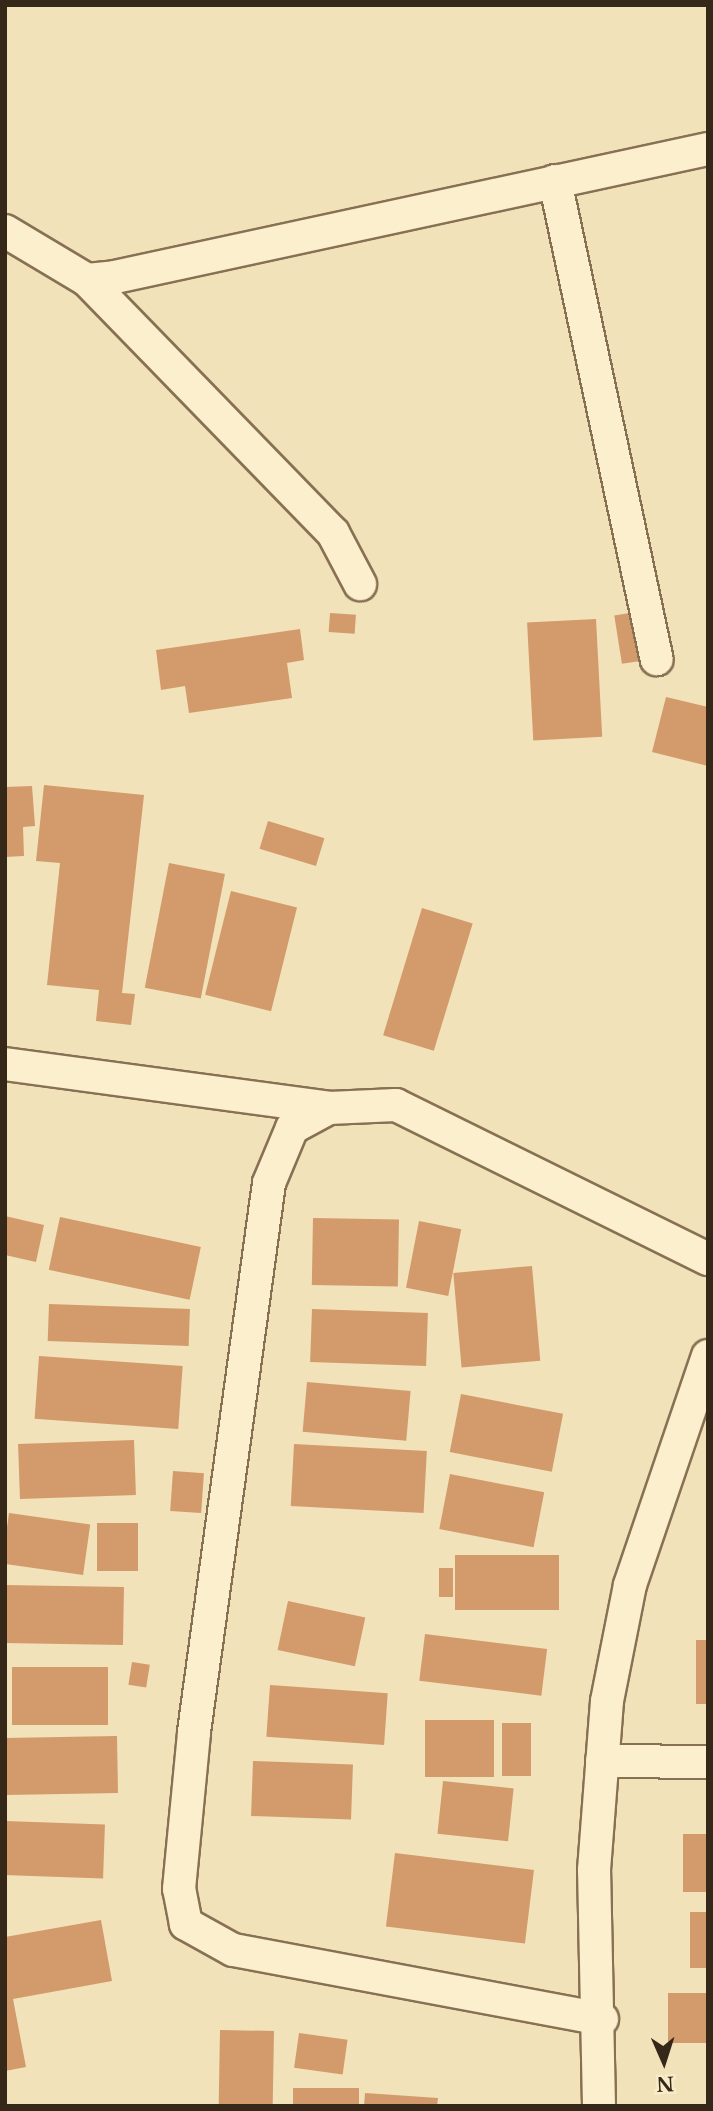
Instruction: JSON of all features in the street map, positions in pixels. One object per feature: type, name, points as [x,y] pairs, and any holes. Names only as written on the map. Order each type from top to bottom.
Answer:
[{"type":"street","points":[[87,280],[708,149]]},
{"type":"street","points":[[555,181],[657,659]]},
{"type":"street","points":[[5,231],[87,280],[332,533],[360,584]]},
{"type":"street","points":[[5,1064],[329,1108],[396,1105],[708,1259]]},
{"type":"street","points":[[329,1108],[292,1128],[269,1183],[194,1732],[179,1889],[186,1924],[233,1950],[602,2019]]},
{"type":"street","points":[[599,2106],[602,2019],[594,1870],[607,1701],[630,1585],[708,1356]]},
{"type":"street","points":[[602,1761],[708,1762]]},
{"type":"building","points":[[636,612],[644,660],[622,664],[614,615]]},
{"type":"building","points":[[330,613],[356,615],[355,634],[329,632]]},
{"type":"building","points":[[596,619],[602,737],[533,740],[527,623]]},
{"type":"building","points":[[300,629],[304,660],[287,663],[292,698],[189,713],[185,686],[161,690],[156,650]]},
{"type":"building","points":[[666,697],[708,707],[708,766],[652,752]]},
{"type":"building","points":[[44,785],[144,795],[122,993],[135,994],[131,1025],[96,1021],[99,990],[47,985],[60,863],[36,861]]},
{"type":"building","points":[[32,786],[35,826],[23,827],[24,856],[5,857],[5,787]]},
{"type":"building","points":[[268,821],[324,838],[316,866],[260,849]]},
{"type":"building","points":[[169,863],[225,874],[201,999],[145,988]]},
{"type":"building","points":[[231,891],[297,907],[271,1011],[205,995]]},
{"type":"building","points":[[422,908],[473,923],[434,1051],[383,1035]]},
{"type":"building","points":[[5,1216],[44,1225],[36,1262],[5,1255]]},
{"type":"building","points":[[60,1217],[201,1247],[190,1300],[49,1270]]},
{"type":"building","points":[[313,1218],[399,1220],[398,1286],[312,1285]]},
{"type":"building","points":[[419,1221],[461,1229],[448,1296],[406,1288]]},
{"type":"building","points":[[532,1266],[540,1361],[462,1368],[453,1273]]},
{"type":"building","points":[[49,1304],[190,1309],[189,1346],[48,1341]]},
{"type":"building","points":[[312,1309],[428,1313],[426,1366],[310,1362]]},
{"type":"building","points":[[39,1356],[183,1366],[178,1429],[35,1419]]},
{"type":"building","points":[[307,1382],[411,1391],[406,1441],[303,1432]]},
{"type":"building","points":[[461,1394],[563,1414],[552,1472],[450,1452]]},
{"type":"building","points":[[134,1440],[136,1495],[20,1499],[18,1444]]},
{"type":"building","points":[[294,1444],[427,1451],[424,1513],[291,1506]]},
{"type":"building","points":[[173,1471],[204,1473],[201,1513],[170,1511]]},
{"type":"building","points":[[450,1474],[544,1492],[534,1547],[439,1529]]},
{"type":"building","points":[[9,1513],[90,1524],[83,1575],[5,1564]]},
{"type":"building","points":[[97,1523],[138,1523],[138,1571],[97,1571]]},
{"type":"building","points":[[455,1555],[559,1555],[559,1610],[455,1610]]},
{"type":"building","points":[[439,1568],[453,1568],[453,1597],[439,1597]]},
{"type":"building","points":[[5,1585],[124,1587],[123,1645],[5,1643]]},
{"type":"building","points":[[288,1601],[365,1617],[355,1666],[278,1650]]},
{"type":"building","points":[[425,1634],[547,1649],[541,1696],[419,1681]]},
{"type":"building","points":[[696,1640],[708,1640],[708,1704],[696,1704]]},
{"type":"building","points":[[132,1662],[150,1665],[146,1688],[128,1685]]},
{"type":"building","points":[[12,1667],[108,1667],[108,1725],[12,1725]]},
{"type":"building","points":[[270,1685],[388,1693],[384,1745],[266,1737]]},
{"type":"building","points":[[425,1720],[494,1720],[494,1777],[425,1777]]},
{"type":"building","points":[[502,1723],[531,1723],[531,1776],[502,1776]]},
{"type":"building","points":[[117,1736],[118,1793],[6,1795],[5,1738]]},
{"type":"building","points":[[253,1761],[353,1764],[351,1819],[251,1816]]},
{"type":"building","points":[[443,1781],[514,1788],[508,1841],[437,1834]]},
{"type":"building","points":[[5,1821],[105,1824],[103,1878],[5,1875]]},
{"type":"building","points":[[683,1834],[708,1834],[708,1892],[683,1892]]},
{"type":"building","points":[[395,1853],[534,1870],[525,1944],[386,1926]]},
{"type":"building","points":[[690,1912],[708,1912],[708,1968],[690,1968]]},
{"type":"building","points":[[101,1920],[112,1981],[13,1999],[26,2067],[5,2071],[5,1937]]},
{"type":"building","points":[[668,1993],[708,1993],[708,2043],[668,2043]]},
{"type":"building","points":[[220,2030],[274,2031],[273,2106],[219,2106]]},
{"type":"building","points":[[299,2033],[348,2040],[343,2074],[294,2068]]},
{"type":"building","points":[[293,2088],[359,2088],[359,2106],[293,2106]]},
{"type":"building","points":[[365,2093],[438,2098],[437,2106],[364,2106]]}]
